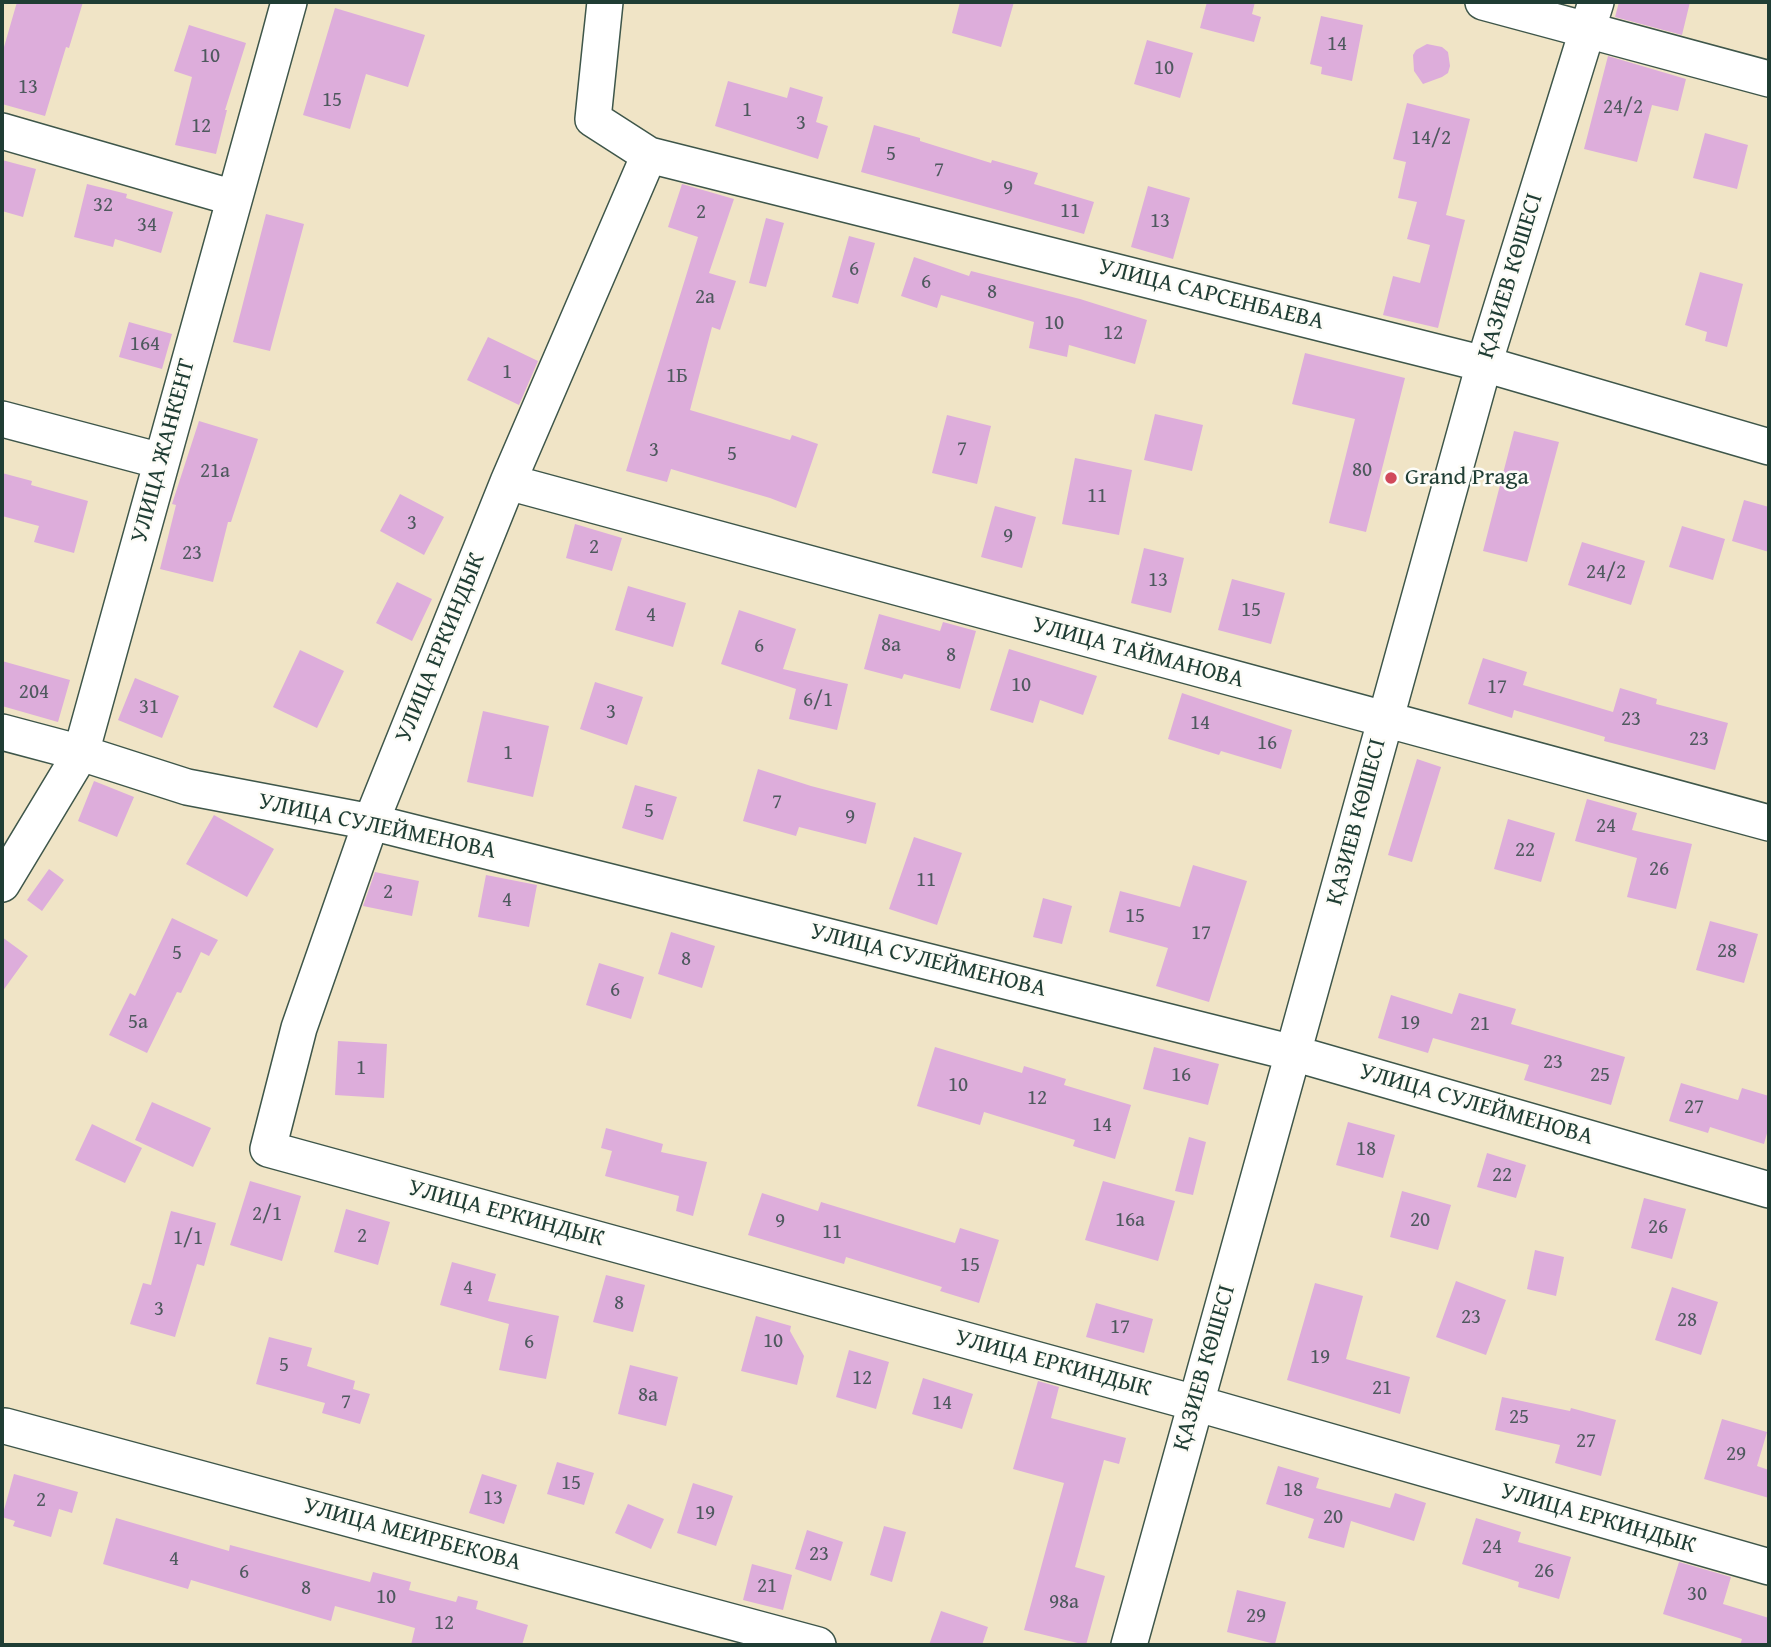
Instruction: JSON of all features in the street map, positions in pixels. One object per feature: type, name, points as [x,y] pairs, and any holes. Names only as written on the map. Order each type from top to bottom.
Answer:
[{"type":"street","name":"УЛИЦА ЖАНКЕНТ","points":[[2,884],[81,753],[289,2]]},
{"type":"street","name":"УЛИЦА САРСЕНБАЕВА","points":[[605,2],[593,119],[649,155],[1484,364],[1769,447]]},
{"type":"street","points":[[1483,2],[1591,16],[1769,79]]},
{"type":"street","name":"ҚАЗИЕВ КӨШЕСІ","points":[[1129,1645],[1484,364],[1591,16]]},
{"type":"street","points":[[2,131],[234,198]]},
{"type":"street","name":"УЛИЦА ЕРКИНДЫК","points":[[649,155],[508,482],[371,822],[299,1028],[268,1149],[1195,1403],[1769,1567]]},
{"type":"street","points":[[2,419],[161,461]]},
{"type":"street","name":"УЛИЦА ТАЙМАНОВА","points":[[508,482],[1769,823]]},
{"type":"street","name":"УЛИЦА СУЛЕЙМЕНОВА","points":[[2,732],[81,753],[187,787],[371,822],[1293,1053],[1769,1190]]},
{"type":"street","name":"УЛИЦА МЕИРБЕКОВА","points":[[5,1426],[818,1645]]},
{"type":"building","points":[[17,2],[83,2],[45,116],[2,104],[2,54]]},
{"type":"building","points":[[960,2],[1014,2],[1001,47],[952,33]]},
{"type":"building","points":[[1207,2],[1255,2],[1252,14],[1261,17],[1254,42],[1200,28]]},
{"type":"building","points":[[1619,2],[1690,2],[1682,35],[1615,17]]},
{"type":"building","points":[[335,8],[425,35],[408,87],[366,74],[350,129],[303,115]]},
{"type":"building","points":[[1321,16],[1363,25],[1352,81],[1321,74],[1322,67],[1310,64]]},
{"type":"building","points":[[189,25],[246,43],[225,110],[216,154],[175,145],[192,77],[174,71]]},
{"type":"building","points":[[1147,40],[1193,53],[1180,98],[1134,84]]},
{"type":"building","points":[[1427,44],[1442,47],[1448,52],[1450,66],[1448,73],[1442,77],[1423,84],[1414,71],[1413,55]]},
{"type":"building","points":[[1608,56],[1686,79],[1678,111],[1652,105],[1637,162],[1584,149]]},
{"type":"building","points":[[728,81],[787,98],[790,87],[823,97],[816,122],[828,126],[818,159],[715,126]]},
{"type":"building","points":[[1407,103],[1470,119],[1446,215],[1465,220],[1438,328],[1383,315],[1393,276],[1420,283],[1430,245],[1407,239],[1417,202],[1398,198],[1406,162],[1393,159]]},
{"type":"building","points":[[874,125],[991,163],[992,160],[1038,173],[1034,184],[1094,202],[1084,234],[861,172]]},
{"type":"building","points":[[1705,133],[1748,145],[1737,189],[1693,178]]},
{"type":"building","points":[[2,160],[36,169],[23,217],[2,211]]},
{"type":"building","points":[[87,184],[127,194],[126,198],[173,212],[161,253],[115,239],[113,247],[74,237]]},
{"type":"building","points":[[682,184],[734,199],[709,273],[736,281],[720,330],[712,327],[690,410],[790,440],[792,435],[818,444],[796,508],[671,469],[667,482],[626,471],[698,237],[668,227]]},
{"type":"building","points":[[1148,186],[1190,198],[1173,259],[1131,247]]},
{"type":"building","points":[[266,214],[304,224],[270,351],[233,342]]},
{"type":"building","points":[[766,218],[784,223],[766,287],[749,283]]},
{"type":"building","points":[[849,236],[875,243],[858,304],[832,297]]},
{"type":"building","points":[[914,257],[969,276],[971,271],[1080,299],[1147,320],[1135,364],[1069,345],[1067,357],[1029,348],[1034,322],[941,295],[937,308],[901,296]]},
{"type":"building","points":[[1700,272],[1743,284],[1727,347],[1705,341],[1707,332],[1685,325]]},
{"type":"building","points":[[129,322],[172,334],[162,369],[119,357]]},
{"type":"building","points":[[488,337],[538,361],[519,405],[467,380]]},
{"type":"building","points":[[1305,353],[1405,378],[1366,532],[1329,523],[1355,419],[1292,404]]},
{"type":"building","points":[[1155,414],[1203,425],[1192,471],[1144,460]]},
{"type":"building","points":[[947,415],[991,426],[977,484],[932,473]]},
{"type":"building","points":[[199,421],[258,439],[231,522],[228,522],[213,582],[160,569],[176,505],[172,504]]},
{"type":"building","points":[[1514,431],[1559,442],[1527,562],[1483,551]]},
{"type":"building","points":[[1075,458],[1132,470],[1119,535],[1062,524]]},
{"type":"building","points":[[2,473],[32,481],[31,485],[88,501],[74,553],[34,542],[39,526],[2,516]]},
{"type":"building","points":[[400,494],[444,517],[424,555],[380,531]]},
{"type":"building","points":[[1744,500],[1769,507],[1769,552],[1732,541]]},
{"type":"building","points":[[995,506],[1036,517],[1022,568],[981,557]]},
{"type":"building","points":[[575,524],[622,538],[612,571],[566,558]]},
{"type":"building","points":[[1682,526],[1725,539],[1713,580],[1669,567]]},
{"type":"building","points":[[1582,542],[1645,561],[1631,605],[1568,585]]},
{"type":"building","points":[[1144,548],[1184,558],[1171,613],[1131,603]]},
{"type":"building","points":[[1232,579],[1285,593],[1271,644],[1218,630]]},
{"type":"building","points":[[397,582],[432,599],[412,641],[376,623]]},
{"type":"building","points":[[628,586],[686,603],[673,647],[615,630]]},
{"type":"building","points":[[739,610],[796,629],[783,669],[848,684],[837,730],[789,719],[796,689],[721,664]]},
{"type":"building","points":[[879,614],[940,631],[943,622],[976,631],[960,689],[904,674],[902,679],[864,669]]},
{"type":"building","points":[[1009,649],[1097,676],[1083,715],[1040,700],[1033,723],[990,710]]},
{"type":"building","points":[[300,650],[344,671],[317,728],[273,707]]},
{"type":"building","points":[[1483,658],[1527,672],[1523,685],[1613,712],[1620,688],[1657,699],[1656,704],[1728,723],[1715,770],[1604,741],[1605,737],[1514,710],[1512,718],[1468,704]]},
{"type":"building","points":[[2,661],[70,680],[58,722],[2,706]]},
{"type":"building","points":[[135,678],[179,696],[162,738],[118,720]]},
{"type":"building","points":[[595,682],[643,697],[627,745],[580,729]]},
{"type":"building","points":[[1182,693],[1292,730],[1281,769],[1221,751],[1219,755],[1168,739]]},
{"type":"building","points":[[483,711],[549,726],[533,797],[467,782]]},
{"type":"building","points":[[1417,759],[1441,767],[1412,862],[1388,855]]},
{"type":"building","points":[[758,769],[876,803],[866,844],[799,827],[796,836],[743,821]]},
{"type":"building","points":[[94,781],[134,797],[117,837],[78,821]]},
{"type":"building","points":[[635,785],[677,797],[663,840],[622,828]]},
{"type":"building","points":[[1587,799],[1637,813],[1632,830],[1692,844],[1676,909],[1627,897],[1637,858],[1575,841]]},
{"type":"building","points":[[214,815],[274,849],[247,897],[186,864]]},
{"type":"building","points":[[1508,819],[1555,833],[1541,882],[1494,869]]},
{"type":"building","points":[[914,837],[962,853],[937,925],[889,909]]},
{"type":"building","points":[[1193,865],[1247,881],[1209,1002],[1156,986],[1168,948],[1109,932],[1120,891],[1180,907]]},
{"type":"building","points":[[49,869],[64,880],[42,911],[27,900]]},
{"type":"building","points":[[375,872],[419,881],[412,916],[363,906]]},
{"type":"building","points":[[486,875],[537,885],[529,927],[478,917]]},
{"type":"building","points":[[1043,898],[1072,906],[1062,944],[1033,937]]},
{"type":"building","points":[[172,918],[218,940],[209,956],[201,952],[181,993],[177,992],[147,1053],[109,1035],[130,993],[135,996]]},
{"type":"building","points":[[1710,921],[1758,934],[1744,983],[1696,970]]},
{"type":"building","points":[[671,932],[715,946],[702,988],[658,974]]},
{"type":"building","points":[[2,937],[28,956],[2,992]]},
{"type":"building","points":[[599,963],[644,977],[631,1019],[586,1005]]},
{"type":"building","points":[[1459,993],[1516,1009],[1511,1024],[1625,1057],[1611,1105],[1524,1080],[1529,1065],[1433,1038],[1428,1053],[1378,1038],[1391,995],[1452,1014]]},
{"type":"building","points":[[338,1041],[387,1044],[384,1098],[335,1095]]},
{"type":"building","points":[[935,1047],[1022,1073],[1024,1066],[1066,1079],[1064,1085],[1131,1105],[1115,1159],[1073,1146],[1075,1140],[984,1112],[980,1125],[917,1106]]},
{"type":"building","points":[[1154,1047],[1219,1064],[1208,1105],[1143,1089]]},
{"type":"building","points":[[1681,1083],[1738,1100],[1742,1088],[1769,1096],[1769,1126],[1764,1144],[1710,1127],[1708,1133],[1669,1121]]},
{"type":"building","points":[[152,1102],[211,1128],[193,1167],[135,1140]]},
{"type":"building","points":[[1348,1122],[1395,1135],[1383,1178],[1336,1165]]},
{"type":"building","points":[[92,1124],[142,1148],[125,1183],[75,1160]]},
{"type":"building","points":[[606,1128],[663,1144],[661,1152],[707,1162],[693,1216],[676,1211],[679,1196],[605,1176],[612,1151],[601,1148]]},
{"type":"building","points":[[1189,1137],[1206,1142],[1193,1195],[1175,1191]]},
{"type":"building","points":[[1487,1153],[1526,1165],[1516,1198],[1477,1187]]},
{"type":"building","points":[[250,1181],[301,1196],[282,1261],[230,1245]]},
{"type":"building","points":[[1103,1181],[1175,1201],[1158,1261],[1085,1240]]},
{"type":"building","points":[[1402,1191],[1451,1205],[1438,1250],[1390,1237]]},
{"type":"building","points":[[762,1193],[818,1211],[821,1202],[955,1243],[960,1228],[999,1240],[979,1303],[940,1291],[942,1287],[846,1257],[844,1264],[748,1235]]},
{"type":"building","points":[[1644,1198],[1686,1209],[1672,1259],[1631,1248]]},
{"type":"building","points":[[346,1209],[390,1222],[378,1265],[334,1252]]},
{"type":"building","points":[[171,1211],[216,1223],[204,1266],[197,1264],[175,1337],[130,1324],[143,1283],[151,1285]]},
{"type":"building","points":[[1535,1250],[1564,1257],[1556,1296],[1527,1289]]},
{"type":"building","points":[[452,1262],[496,1274],[488,1301],[559,1316],[546,1379],[499,1370],[509,1324],[440,1305]]},
{"type":"building","points":[[606,1275],[645,1285],[633,1332],[593,1322]]},
{"type":"building","points":[[1456,1281],[1506,1300],[1486,1355],[1436,1337]]},
{"type":"building","points":[[1315,1283],[1363,1296],[1346,1359],[1410,1377],[1400,1414],[1287,1380]]},
{"type":"building","points":[[1672,1287],[1718,1302],[1701,1355],[1655,1340]]},
{"type":"building","points":[[1096,1303],[1153,1319],[1144,1353],[1086,1337]]},
{"type":"building","points":[[756,1316],[791,1326],[790,1331],[804,1356],[797,1385],[741,1371]]},
{"type":"building","points":[[269,1337],[312,1348],[307,1366],[355,1381],[353,1389],[370,1394],[360,1424],[322,1413],[325,1403],[256,1384]]},
{"type":"building","points":[[849,1350],[889,1362],[876,1409],[836,1397]]},
{"type":"building","points":[[630,1365],[678,1377],[666,1426],[618,1414]]},
{"type":"building","points":[[923,1378],[973,1394],[962,1429],[912,1414]]},
{"type":"building","points":[[1038,1381],[1059,1387],[1051,1418],[1126,1438],[1119,1464],[1104,1460],[1075,1567],[1105,1576],[1086,1645],[1024,1630],[1064,1483],[1013,1469]]},
{"type":"building","points":[[1502,1397],[1570,1411],[1571,1408],[1616,1420],[1601,1476],[1555,1463],[1560,1445],[1495,1430]]},
{"type":"building","points":[[1722,1419],[1767,1432],[1757,1466],[1769,1470],[1769,1498],[1704,1479]]},
{"type":"building","points":[[557,1462],[594,1473],[584,1505],[547,1494]]},
{"type":"building","points":[[1278,1466],[1319,1478],[1316,1488],[1390,1508],[1395,1493],[1426,1503],[1414,1541],[1351,1521],[1344,1548],[1308,1538],[1314,1519],[1266,1504]]},
{"type":"building","points":[[14,1474],[78,1492],[72,1513],[59,1509],[51,1537],[13,1526],[15,1521],[2,1517]]},
{"type":"building","points":[[482,1474],[517,1485],[504,1524],[469,1513]]},
{"type":"building","points":[[693,1483],[733,1496],[716,1546],[677,1533]]},
{"type":"building","points":[[628,1504],[664,1519],[651,1549],[615,1533]]},
{"type":"building","points":[[116,1518],[229,1551],[230,1545],[370,1582],[373,1572],[411,1582],[409,1590],[456,1602],[458,1596],[478,1601],[476,1609],[528,1625],[522,1645],[411,1645],[415,1628],[335,1606],[331,1621],[191,1580],[188,1589],[103,1564]]},
{"type":"building","points":[[1476,1518],[1521,1532],[1518,1542],[1571,1557],[1559,1599],[1518,1587],[1519,1582],[1462,1564]]},
{"type":"building","points":[[884,1526],[906,1532],[892,1582],[870,1575]]},
{"type":"building","points":[[807,1530],[843,1542],[831,1581],[795,1569]]},
{"type":"building","points":[[1679,1562],[1731,1577],[1723,1604],[1769,1618],[1769,1645],[1740,1645],[1742,1639],[1663,1614]]},
{"type":"building","points":[[752,1564],[792,1575],[783,1610],[743,1600]]},
{"type":"building","points":[[1237,1590],[1286,1602],[1275,1644],[1227,1632]]},
{"type":"building","points":[[941,1611],[988,1627],[982,1645],[929,1645]]},
{"type":"place","name":"Grand Praga","points":[[1391,478]]}]
